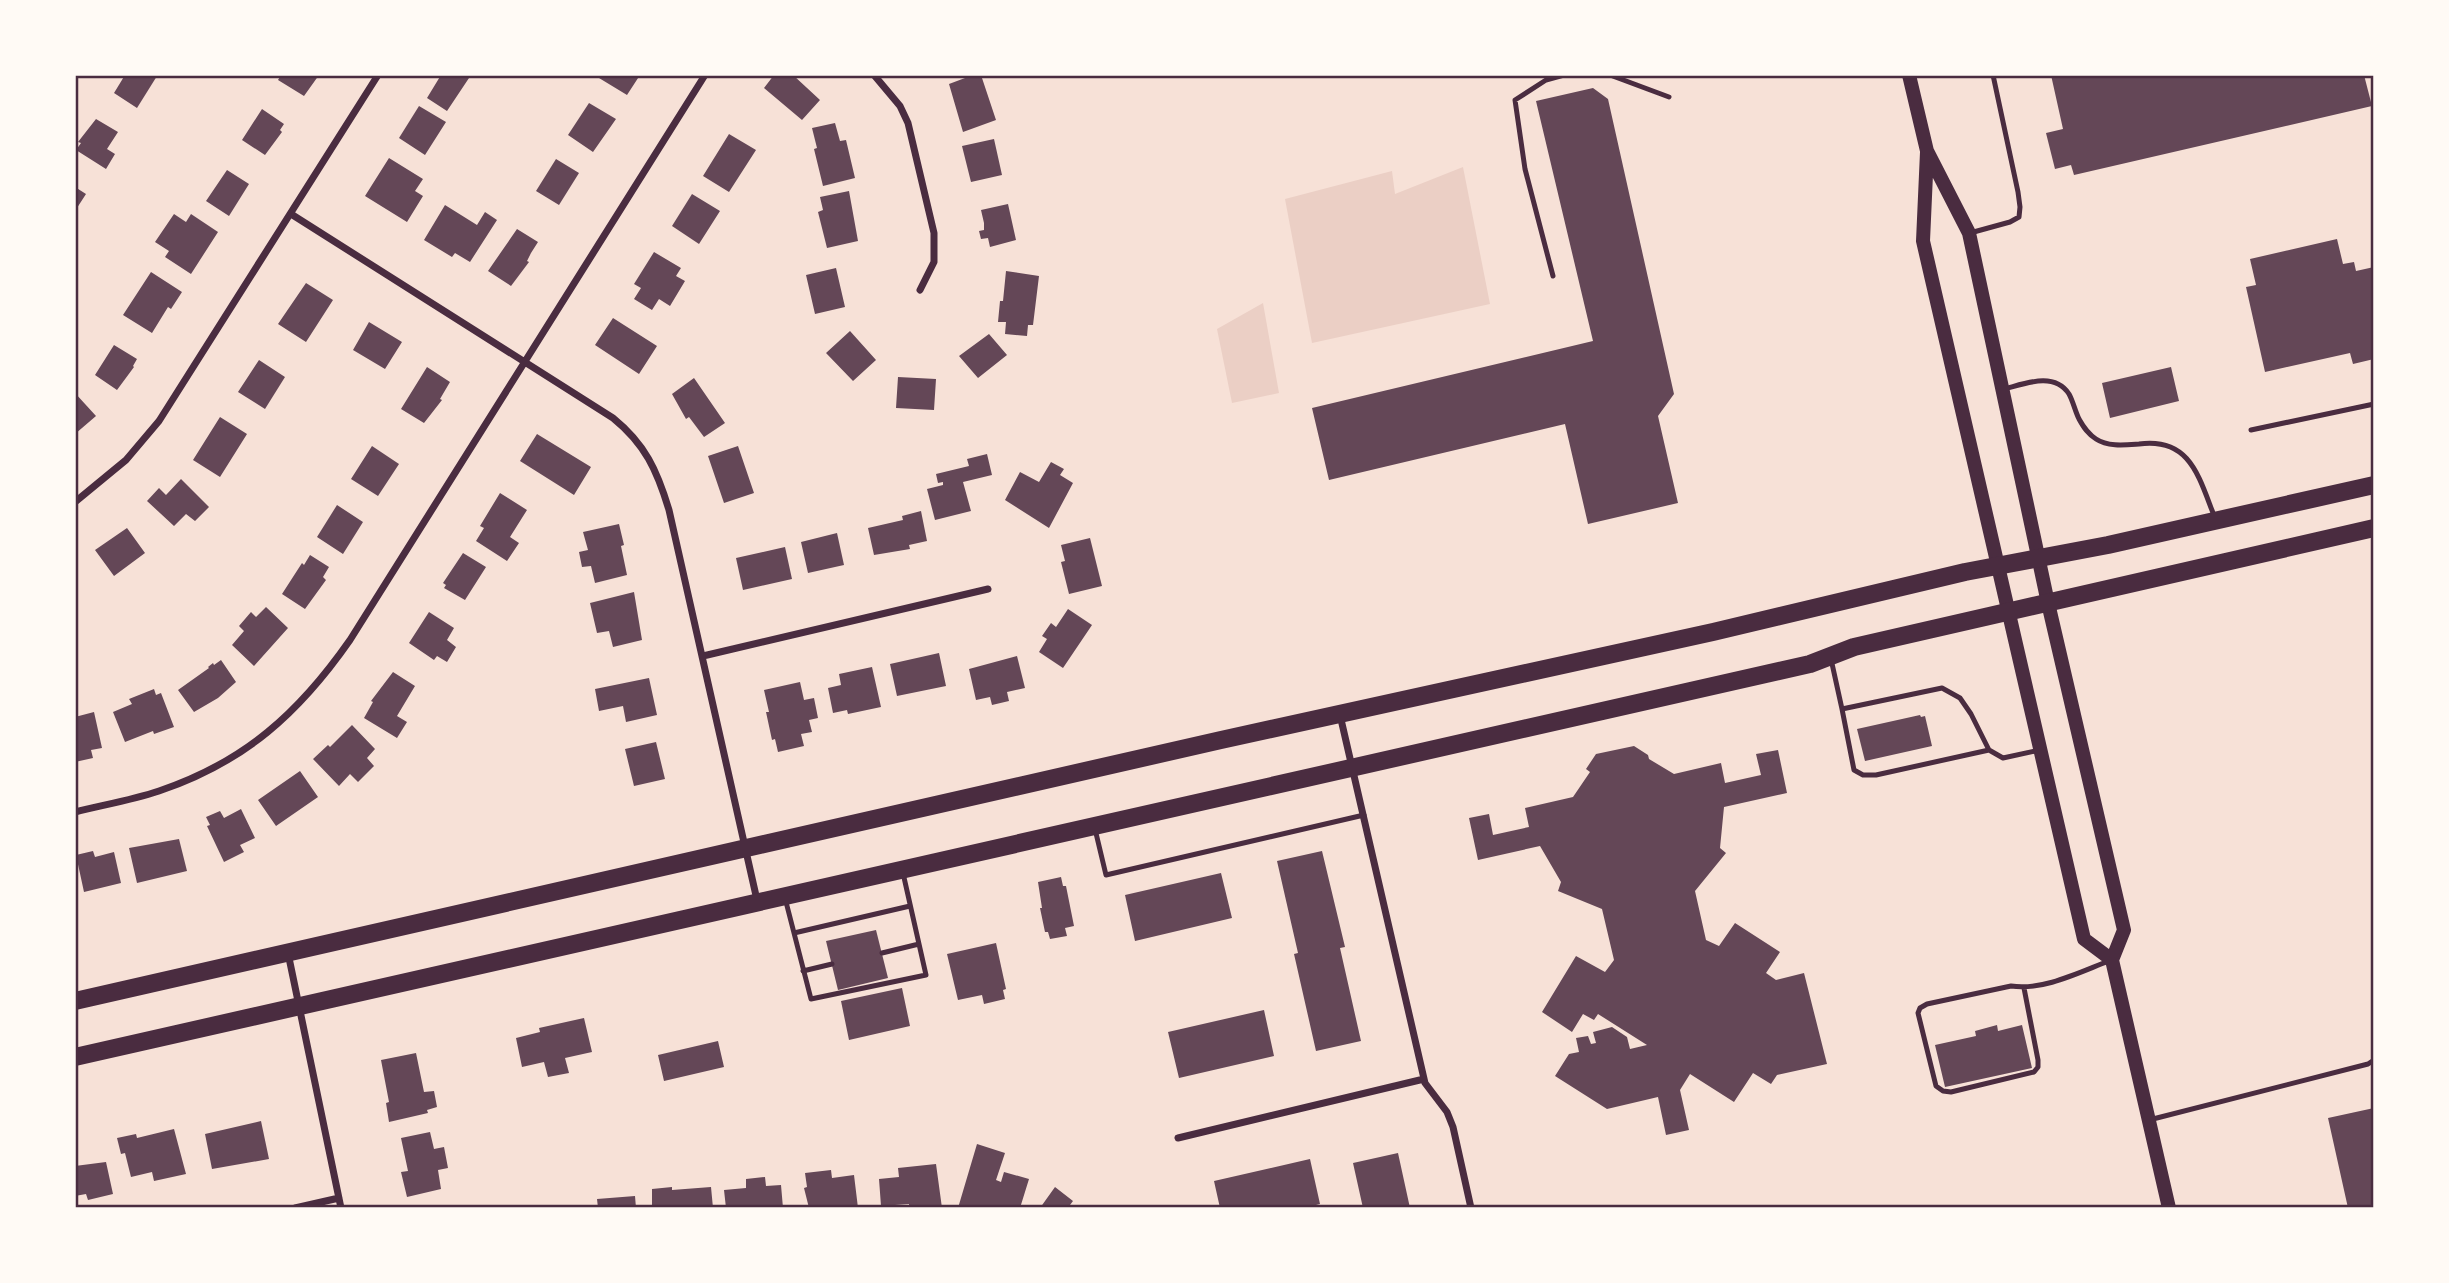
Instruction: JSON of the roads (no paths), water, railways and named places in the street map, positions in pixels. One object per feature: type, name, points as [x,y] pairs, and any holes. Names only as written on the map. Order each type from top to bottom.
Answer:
[{"type":"main road","points":[[1909,75],[1927,151],[1969,233],[2048,603],[2124,930],[2112,960],[2169,1208]]},
{"type":"main road","points":[[1927,151],[1923,240],[2008,612],[2084,939],[2112,960]]},
{"type":"main road","points":[[75,1001],[1998,566],[2374,485]]},
{"type":"main road","points":[[75,1057],[1810,664],[1854,647],[2374,528]]},
{"type":"street","points":[[75,502],[126,460],[159,421],[378,75]]},
{"type":"street","points":[[75,812],[137,798],[198,776],[253,744],[294,710],[336,662],[705,75]]},
{"type":"street","points":[[874,75],[900,106],[908,123],[934,233],[934,262],[920,290]]},
{"type":"street","points":[[291,214],[613,418],[643,447],[660,481],[669,510],[757,902]]},
{"type":"street","points":[[703,656],[988,589]]},
{"type":"street","points":[[1340,714],[1424,1079],[1429,1090],[1447,1112],[1453,1127],[1471,1208]]},
{"type":"street","points":[[288,953],[341,1208]]},
{"type":"street","points":[[1178,1138],[1424,1079]]},
{"type":"street","points":[[295,1208],[339,1198]]},
{"type":"lane","points":[[1553,276],[1525,169],[1515,100],[1546,80],[1564,75]]},
{"type":"lane","points":[[1610,75],[1669,97]]},
{"type":"lane","points":[[1969,233],[2019,217],[2018,192],[1993,75]]},
{"type":"lane","points":[[2004,389],[2037,380],[2049,381],[2068,394],[2085,430],[2099,442],[2123,446],[2154,442],[2168,444],[2189,462],[2199,478],[2216,520]]},
{"type":"lane","points":[[2251,430],[2374,404]]},
{"type":"lane","points":[[1830,656],[1854,770],[1863,775],[1875,775],[1989,750]]},
{"type":"lane","points":[[1842,709],[1942,688],[1960,698],[1989,750],[2003,758],[2040,750]]},
{"type":"lane","points":[[1094,826],[1106,875],[1364,815]]},
{"type":"lane","points":[[784,896],[811,999],[926,975],[902,870]]},
{"type":"lane","points":[[794,933],[910,906]]},
{"type":"lane","points":[[882,953],[919,944]]},
{"type":"lane","points":[[2024,988],[2038,1060],[2038,1067],[2034,1072],[1951,1092],[1936,1086],[1918,1013],[1920,1008],[1927,1004],[2011,986],[2024,988],[2071,976],[2112,960]]},
{"type":"lane","points":[[803,971],[832,964]]},
{"type":"lane","points":[[2149,1120],[2368,1064],[2374,1060]]}]
